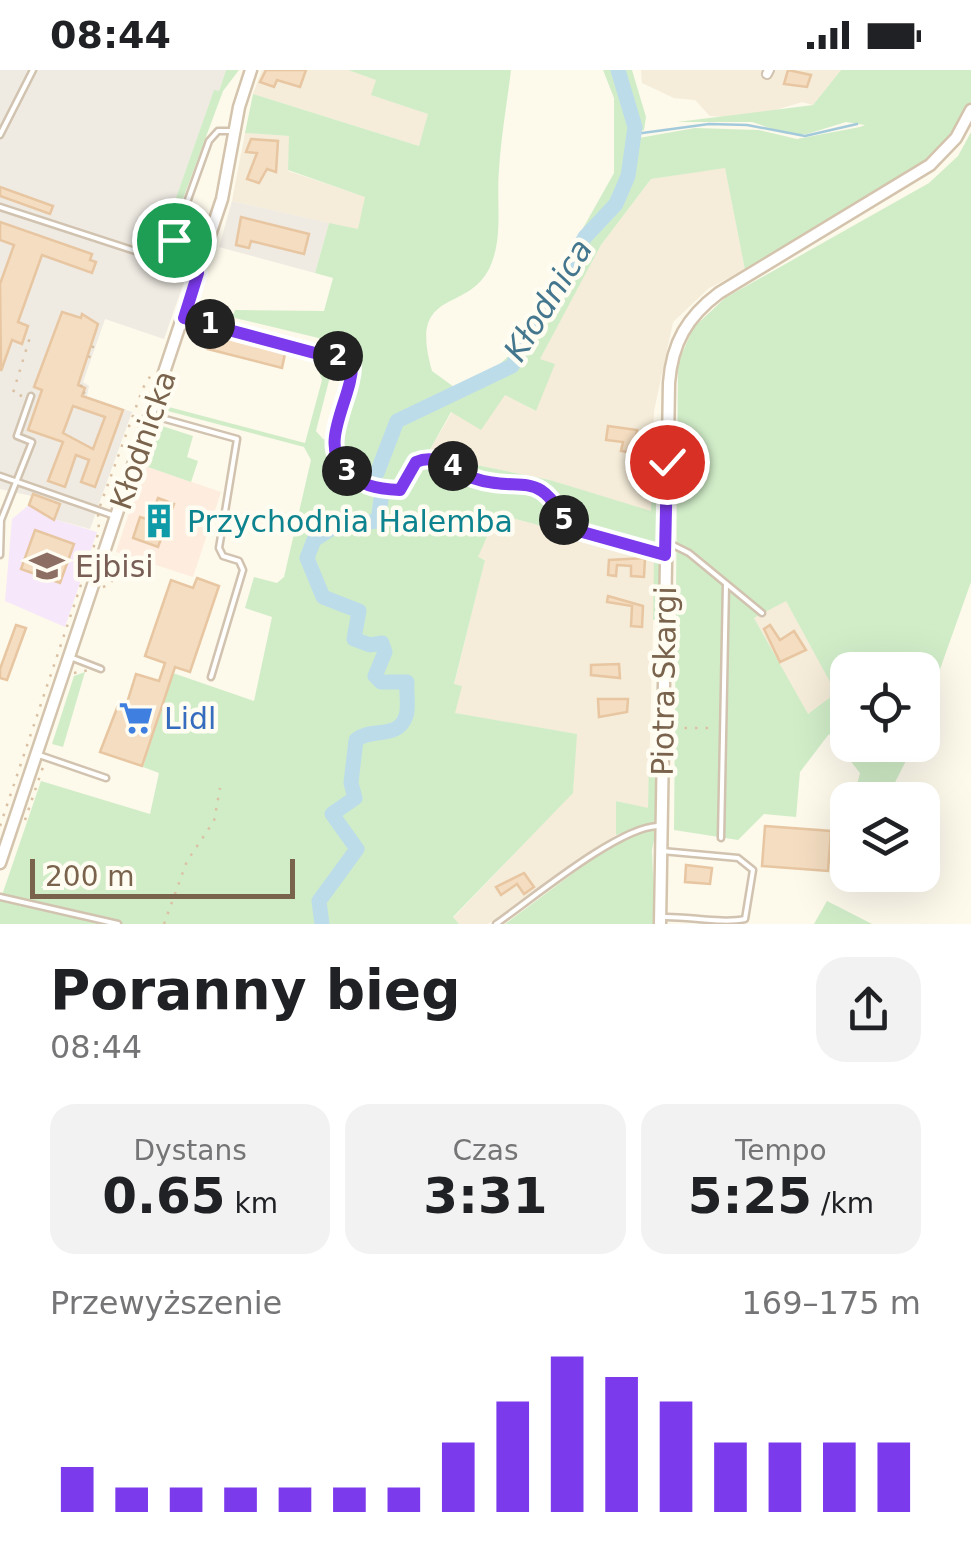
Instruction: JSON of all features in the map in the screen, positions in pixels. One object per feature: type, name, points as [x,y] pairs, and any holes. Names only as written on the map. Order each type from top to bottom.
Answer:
[{"type":"street","name":"Kłodnicka","points":[[0,863],[41,756],[70,657],[222,199],[252,70]]},
{"type":"street","name":"Piotra Skargi","points":[[660,921],[670,367],[686,325],[719,292],[930,165],[956,138],[971,110]]},
{"type":"lane","points":[[0,135],[33,70]]},
{"type":"lane","points":[[166,261],[211,137],[221,130],[235,132]]},
{"type":"lane","points":[[0,208],[198,273]]},
{"type":"lane","points":[[184,318],[348,359],[353,368],[335,436]]},
{"type":"lane","points":[[0,556],[1,520],[32,442],[17,436],[30,397]]},
{"type":"lane","points":[[151,415],[237,439],[218,548],[223,556],[239,561],[243,570],[212,677]]},
{"type":"lane","points":[[0,476],[117,517]]},
{"type":"lane","points":[[666,541],[689,553],[762,613]]},
{"type":"lane","points":[[720,838],[726,584]]},
{"type":"lane","points":[[70,657],[101,668]]},
{"type":"lane","points":[[41,756],[106,778]]},
{"type":"lane","points":[[496,924],[601,849],[632,832],[662,826]]},
{"type":"lane","points":[[660,921],[686,916],[732,924],[745,919],[753,870],[738,858],[662,851]]},
{"type":"lane","points":[[0,897],[118,924]]},
{"type":"path","points":[[13,393],[30,337],[25,335]]},
{"type":"path","points":[[89,358],[94,344]]},
{"type":"path","points":[[0,826],[100,532],[99,510],[143,388],[157,366]]},
{"type":"path","points":[[6,390],[30,397]]},
{"type":"path","points":[[335,436],[338,463],[360,484],[400,490],[416,462],[427,458],[451,465],[480,481],[518,481],[547,495],[568,528],[665,555]]},
{"type":"path","points":[[98,601],[103,586],[113,578],[109,566],[114,550]]},
{"type":"path","points":[[70,682],[76,672],[88,672],[91,665]]},
{"type":"path","points":[[663,728],[723,728]]},
{"type":"path","points":[[20,834],[41,756]]},
{"type":"path","points":[[164,924],[187,862],[214,822],[220,788]]},
{"type":"shaded area","points":[[0,70],[226,70],[219,91],[214,91],[171,212],[199,225],[199,239],[164,339],[105,319],[83,382],[89,386],[87,396],[132,412],[90,529],[42,516],[32,496],[0,489]]},
{"type":"shaded area","points":[[262,70],[348,70],[377,80],[372,95],[429,114],[419,146],[253,94]]},
{"type":"shaded area","points":[[641,70],[841,70],[813,105],[802,102],[759,115],[725,117],[710,116],[695,100],[674,98],[642,83]]},
{"type":"shaded area","points":[[245,133],[290,136],[288,171],[366,197],[358,230],[232,201]]},
{"type":"shaded area","points":[[725,167],[745,270],[709,288],[673,322],[654,411],[651,512],[550,480],[427,455],[452,412],[505,394],[535,411],[554,364],[539,360],[601,245],[651,179]]},
{"type":"shaded area","points":[[232,201],[329,223],[315,273],[219,247]]},
{"type":"shaded area","points":[[145,466],[221,492],[193,577],[116,552]]},
{"type":"shaded area","name":"Ejbisi","points":[[29,505],[45,510],[43,516],[97,532],[65,627],[5,601],[12,519]]},
{"type":"shaded area","points":[[497,514],[655,556],[648,809],[617,801],[616,835],[488,924],[459,924],[453,918],[573,792],[576,734],[454,713],[461,686],[454,685],[485,559],[477,558]]},
{"type":"shaded area","points":[[786,600],[830,681],[830,699],[807,715],[754,618]]},
{"type":"green space","points":[[226,70],[239,70],[223,91],[177,215],[171,212],[214,90],[219,91]]},
{"type":"green space","points":[[348,70],[511,70],[494,257],[479,283],[443,305],[428,326],[432,371],[454,387],[488,375],[514,351],[614,173],[614,98],[603,70],[632,70],[646,117],[644,130],[633,133],[633,139],[695,128],[759,130],[797,139],[860,127],[865,125],[846,122],[807,134],[787,134],[752,122],[677,122],[813,105],[841,70],[971,70],[971,103],[932,160],[745,270],[725,168],[651,179],[601,245],[540,359],[555,364],[536,411],[505,395],[481,430],[451,412],[427,455],[550,480],[651,511],[653,436],[662,437],[661,546],[655,556],[662,564],[660,619],[653,620],[654,556],[497,514],[478,557],[485,560],[454,684],[462,686],[455,713],[577,734],[573,793],[453,917],[459,924],[0,924],[0,901],[41,781],[150,814],[159,773],[143,767],[172,677],[170,672],[254,701],[272,617],[245,608],[254,577],[277,583],[284,577],[311,460],[304,447],[164,410],[165,406],[305,443],[322,380],[314,357],[333,365],[316,431],[323,439],[341,443],[362,361],[356,347],[197,309],[233,315],[235,310],[324,311],[333,278],[315,273],[329,223],[358,229],[365,197],[288,170],[289,136],[245,133],[253,94],[419,146],[428,114],[371,95],[376,80]]},
{"type":"green space","points":[[971,132],[971,582],[940,669],[940,652],[830,652],[830,682],[786,601],[754,618],[808,714],[830,698],[830,735],[800,772],[796,817],[764,814],[738,840],[674,830],[678,363],[693,328],[725,298],[929,183],[958,156]]},
{"type":"green space","points":[[159,425],[193,436],[187,457],[198,461],[191,482],[145,466]]},
{"type":"green space","points":[[85,672],[63,747],[52,744],[74,676]]},
{"type":"green space","points":[[649,753],[658,755],[656,821],[616,835],[616,801],[648,808]]},
{"type":"green space","points":[[851,762],[905,762],[895,782],[858,782],[860,773]]},
{"type":"green space","points":[[648,830],[656,831],[652,850],[655,924],[505,924],[603,851]]},
{"type":"green space","points":[[827,901],[872,924],[814,924]]},
{"type":"building","points":[[266,70],[306,70],[300,87],[277,80],[274,87],[260,82]]},
{"type":"building","points":[[788,70],[811,75],[807,87],[784,84]]},
{"type":"building","points":[[251,139],[278,141],[276,172],[267,169],[259,183],[247,179],[257,153],[246,152]]},
{"type":"building","points":[[0,187],[53,206],[50,214],[0,196]]},
{"type":"building","points":[[241,217],[309,234],[304,254],[251,241],[249,248],[236,245]]},
{"type":"building","points":[[0,222],[92,254],[90,260],[96,262],[92,273],[42,255],[18,322],[28,326],[22,344],[12,340],[1,371],[0,284],[14,245],[0,240]]},
{"type":"building","points":[[62,312],[81,318],[82,314],[98,324],[78,385],[85,388],[82,396],[123,410],[95,487],[81,482],[89,460],[76,455],[65,487],[48,481],[63,442],[28,430],[42,390],[34,387]],"holes":[[[73,406],[105,417],[93,449],[63,433]]]},
{"type":"building","points":[[213,331],[286,349],[282,368],[208,349]]},
{"type":"building","points":[[608,426],[637,430],[634,453],[621,451],[623,442],[606,440]]},
{"type":"building","points":[[33,494],[60,504],[54,520],[29,505]]},
{"type":"building","name":"Przychodnia Halemba","points":[[158,498],[174,504],[158,547],[133,538],[140,517],[150,520]]},
{"type":"building","name":"Ejbisi","points":[[35,530],[74,544],[60,583],[21,569]]},
{"type":"building","points":[[645,558],[644,577],[631,576],[631,566],[617,565],[616,576],[608,575],[609,560]]},
{"type":"building","points":[[197,578],[219,586],[190,672],[175,667],[142,766],[100,752],[119,703],[126,706],[136,674],[159,681],[165,663],[145,656],[171,580],[193,588]]},
{"type":"building","points":[[608,596],[643,606],[642,627],[631,626],[632,606],[607,602]]},
{"type":"building","points":[[16,625],[26,628],[7,680],[0,678],[0,669]]},
{"type":"building","points":[[770,625],[780,640],[794,631],[806,650],[780,662],[764,629]]},
{"type":"building","points":[[619,664],[620,678],[591,675],[591,665]]},
{"type":"building","points":[[598,699],[628,699],[627,712],[599,717]]},
{"type":"building","points":[[765,826],[830,831],[828,871],[762,866]]},
{"type":"building","points":[[686,865],[712,868],[710,884],[685,882]]},
{"type":"building","points":[[524,873],[534,887],[524,894],[517,884],[501,895],[496,887]]},
{"type":"waterway","name":"Kłodnica","points":[[377,473],[397,421],[512,366],[585,237],[616,204],[628,176],[635,127],[618,70]]},
{"type":"waterway","points":[[635,134],[709,124],[747,125],[805,136],[857,124]]},
{"type":"waterway","name":"Kłodnica","points":[[322,924],[319,901],[357,849],[332,814],[355,798],[351,783],[356,740],[391,731],[402,723],[407,712],[407,682],[381,682],[375,676],[385,652],[382,643],[370,645],[354,639],[359,611],[323,597],[307,558],[314,540],[337,525],[378,521],[381,499]]},
{"type":"place","name":"Przychodnia Halemba","points":[[159,521]]},
{"type":"place","name":"Ejbisi","points":[[47,566]]},
{"type":"place","name":"Lidl","points":[[136,718]]},
{"type":"route","points":[[174,240],[166,261],[198,273],[184,318],[352,363],[334,440],[338,463],[360,484],[400,490],[416,462],[427,458],[451,465],[480,481],[531,485],[558,507],[568,528],[665,555],[667,462]]}]
